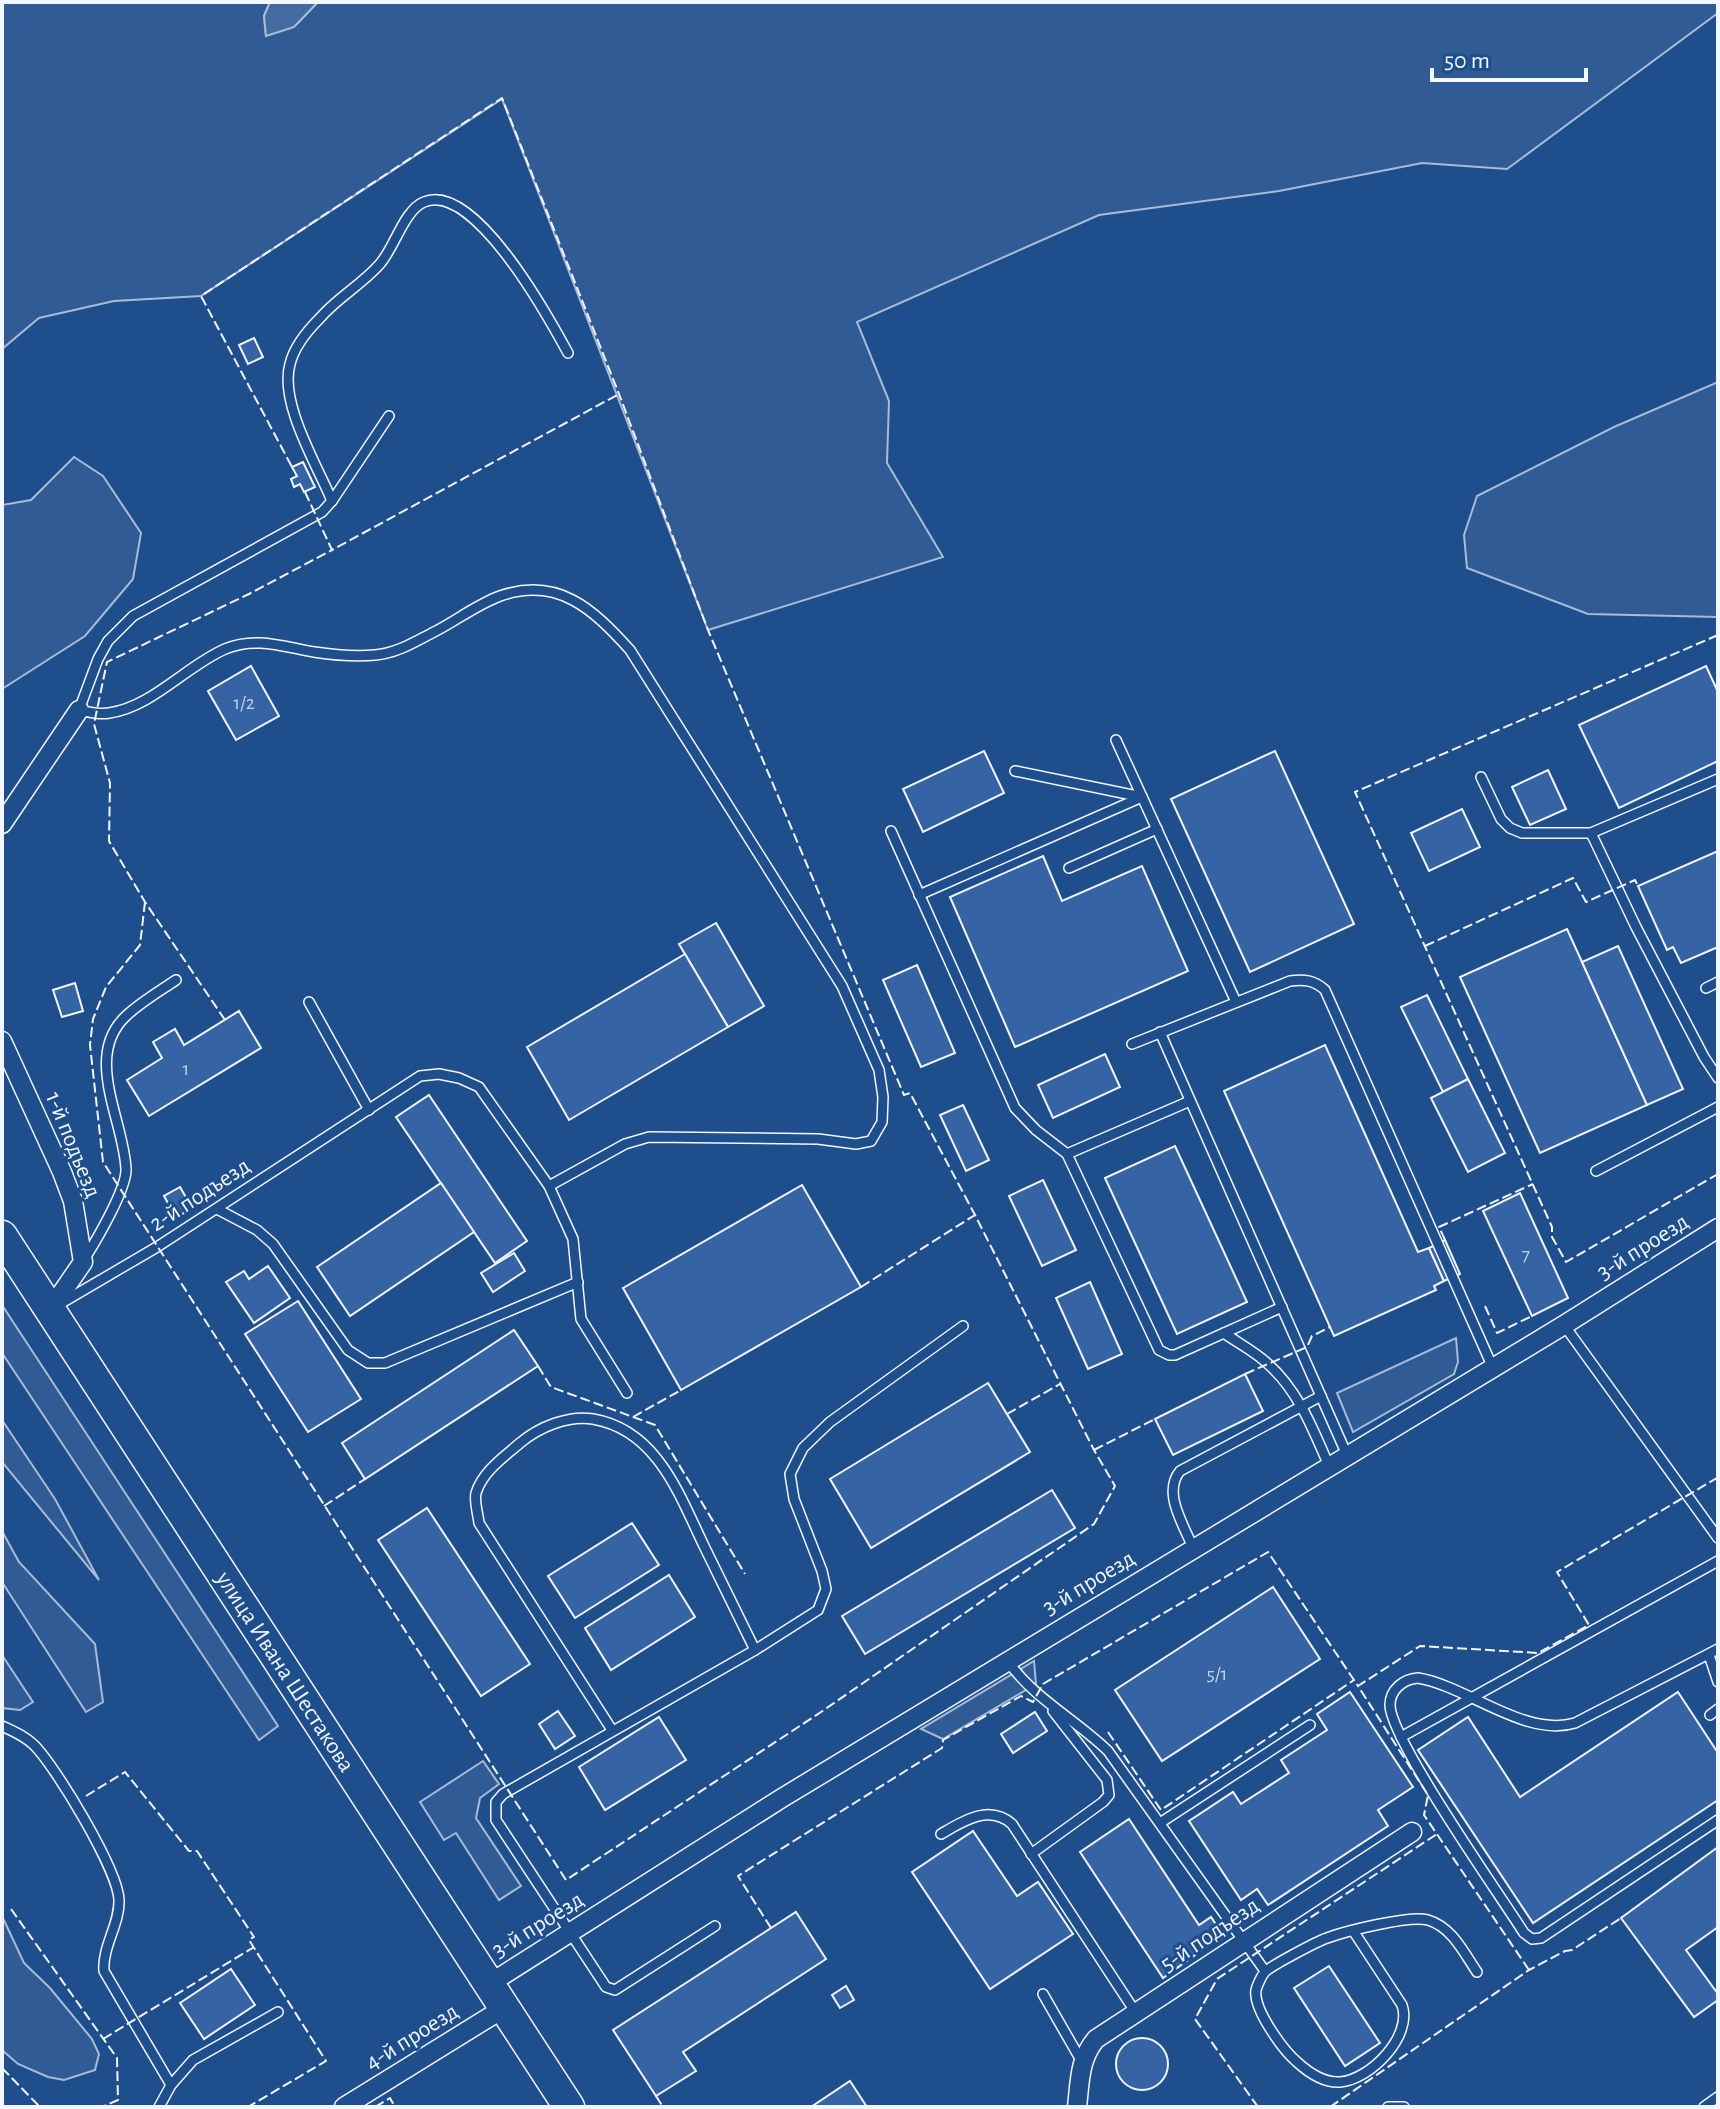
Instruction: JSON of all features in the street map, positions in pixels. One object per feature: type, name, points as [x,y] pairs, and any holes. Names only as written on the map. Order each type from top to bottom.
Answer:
[{"type":"main road","name":"улица Ивана Шестакова","points":[[2,1236],[569,2107]]},
{"type":"street","points":[[2,824],[79,710]]},
{"type":"street","name":"1-й подъезд","points":[[2,1041],[73,1201],[83,1262]]},
{"type":"street","name":"3-й проезд","points":[[496,1996],[571,1933],[1007,1660],[1564,1325],[1718,1228]]},
{"type":"street","points":[[50,1310],[83,1262]]},
{"type":"street","name":"5-й подъезд","points":[[1082,2062],[1096,2039],[1412,1832]]},
{"type":"street","name":"4-й проезд","points":[[344,2107],[496,1996]]},
{"type":"street","points":[[1077,2107],[1082,2062]]},
{"type":"lane","points":[[332,501],[293,410],[288,386],[290,364],[301,342],[321,317],[377,268],[391,251],[412,210],[423,202],[448,202],[488,234],[530,285],[568,353]]},
{"type":"lane","points":[[389,416],[322,512],[133,616],[108,641],[79,710],[101,714],[118,711],[225,649],[243,643],[262,642],[352,656],[378,655],[404,648],[498,596],[531,588],[568,597],[601,617],[630,650],[842,986],[879,1070],[883,1097],[882,1122],[871,1141],[856,1144],[818,1139],[649,1137],[625,1144],[549,1186]]},
{"type":"lane","points":[[1116,740],[1236,1002]]},
{"type":"lane","points":[[1015,771],[1142,797]]},
{"type":"lane","points":[[1481,777],[1501,819],[1510,828],[1522,833],[1591,833],[1718,779]]},
{"type":"lane","points":[[919,895],[1142,797]]},
{"type":"lane","points":[[1069,868],[1157,829]]},
{"type":"lane","points":[[891,831],[1015,1108],[1036,1130],[1067,1154],[1159,1350],[1175,1355],[1282,1307]]},
{"type":"lane","points":[[1591,833],[1636,927],[1717,1074]]},
{"type":"lane","points":[[83,1262],[121,1189],[126,1170],[109,1081],[108,1048],[117,1027],[126,1016],[176,980]]},
{"type":"lane","points":[[1132,1044],[1290,981],[1317,982],[1325,990],[1493,1368]]},
{"type":"lane","points":[[1706,988],[1718,982]]},
{"type":"lane","points":[[309,1002],[369,1110]]},
{"type":"lane","points":[[1160,1032],[1347,1455]]},
{"type":"lane","name":"2-й подъезд","points":[[50,1310],[217,1209],[420,1076],[439,1074],[479,1087],[549,1186],[573,1239],[581,1319],[627,1393]]},
{"type":"lane","points":[[1067,1154],[1190,1101]]},
{"type":"lane","points":[[1596,1171],[1718,1107]]},
{"type":"lane","points":[[217,1209],[257,1230],[273,1244],[348,1350],[368,1363],[385,1363],[578,1282]]},
{"type":"lane","points":[[1564,1325],[1718,1537]]},
{"type":"lane","points":[[715,1926],[615,1990],[606,1987],[496,1820],[496,1802],[503,1794],[755,1650],[818,1610],[826,1589],[794,1499],[790,1474],[803,1448],[830,1422],[963,1326]]},
{"type":"lane","points":[[1224,1333],[1268,1364],[1301,1406],[1329,1466]]},
{"type":"lane","points":[[1193,1548],[1171,1491],[1173,1479],[1191,1463],[1321,1396]]},
{"type":"lane","points":[[612,1730],[479,1523],[475,1494],[492,1467],[526,1438],[557,1423],[579,1417],[610,1422],[633,1434],[650,1448],[669,1475],[755,1650]]},
{"type":"lane","points":[[1401,1737],[1718,1561]]},
{"type":"lane","points":[[1718,1682],[1713,1652],[1562,1727],[1540,1725],[1427,1679],[1410,1678],[1393,1692],[1390,1703],[1401,1737],[1524,1933],[1532,1939],[1541,1938],[1718,1820]]},
{"type":"lane","points":[[1007,1660],[1026,1685],[1087,1731],[1108,1751],[1265,1971]]},
{"type":"lane","points":[[1031,1854],[1103,1802],[1109,1795],[1110,1787],[1046,1702]]},
{"type":"lane","points":[[1160,1823],[1310,1725]]},
{"type":"lane","points":[[2,1726],[25,1737],[42,1756],[109,1862],[120,1897],[119,1912],[103,1961],[104,1971],[171,2085]]},
{"type":"lane","points":[[941,1834],[968,1819],[996,1814],[1012,1824],[1136,2013]]},
{"type":"lane","points":[[1354,1932],[1406,2015],[1400,2036],[1386,2054],[1351,2079],[1342,2082],[1318,2077],[1292,2058],[1261,2014],[1256,1990],[1265,1971],[1327,1938],[1411,1918],[1427,1919],[1448,1930],[1477,1972]]},
{"type":"lane","points":[[1043,1994],[1082,2062]]},
{"type":"lane","points":[[159,2107],[171,2085],[193,2060],[278,2012]]},
{"type":"lane","points":[[1704,2107],[1718,2097]]},
{"type":"lane","points":[[1388,2107],[1404,2107]]},
{"type":"shaded area","points":[[2,2],[270,2],[264,16],[266,36],[294,27],[318,2],[1718,2],[1718,13],[1507,169],[1422,163],[1279,191],[1099,215],[857,322],[889,401],[887,463],[943,557],[708,630],[502,99],[201,296],[114,301],[39,318],[2,349]]},
{"type":"shaded area","points":[[270,2],[318,2],[294,27],[266,36],[264,16]]},
{"type":"shaded area","points":[[1718,382],[1718,617],[1588,614],[1467,568],[1464,535],[1477,496],[1614,427]]},
{"type":"shaded area","points":[[74,457],[103,476],[141,533],[133,579],[85,636],[2,689],[2,505],[31,500]]},
{"type":"shaded area","points":[[2,1305],[278,1726],[259,1740],[2,1353]]},
{"type":"shaded area","points":[[1456,1338],[1458,1362],[1454,1374],[1353,1432],[1337,1393]]},
{"type":"shaded area","points":[[2,1420],[55,1499],[99,1580],[2,1462]]},
{"type":"shaded area","points":[[2,1531],[19,1562],[95,1644],[103,1702],[86,1712],[2,1582]]},
{"type":"shaded area","points":[[2,1655],[33,1702],[20,1710],[2,1708]]},
{"type":"shaded area","points":[[1034,1661],[1036,1684],[943,1739],[921,1729]]},
{"type":"shaded area","points":[[483,1761],[499,1784],[480,1798],[476,1818],[521,1886],[499,1900],[456,1833],[444,1840],[420,1802]]},
{"type":"shaded area","points":[[2,1916],[24,1963],[50,1988],[92,2039],[99,2054],[95,2070],[64,2080],[48,2077],[18,2064],[2,2050]]},
{"type":"building","points":[[254,338],[263,357],[248,364],[239,345]]},
{"type":"building","points":[[303,462],[315,487],[304,492],[300,484],[294,487],[291,479],[297,476],[292,467]]},
{"type":"building","points":[[251,666],[279,716],[236,740],[208,691]]},
{"type":"building","points":[[1706,666],[1718,692],[1718,761],[1619,808],[1579,725]]},
{"type":"building","points":[[984,751],[1004,793],[923,832],[903,789]]},
{"type":"building","points":[[1275,751],[1354,924],[1250,972],[1171,799]]},
{"type":"building","points":[[1548,770],[1566,809],[1530,825],[1512,787]]},
{"type":"building","points":[[1462,809],[1480,847],[1429,871],[1411,833]]},
{"type":"building","points":[[1718,851],[1718,947],[1681,963],[1673,947],[1667,950],[1638,886]]},
{"type":"building","points":[[1043,856],[1062,901],[1142,866],[1188,971],[1015,1047],[950,897]]},
{"type":"building","points":[[716,923],[764,1006],[728,1027],[679,944]]},
{"type":"building","points":[[1567,929],[1647,1105],[1540,1153],[1460,977]]},
{"type":"building","points":[[1618,946],[1683,1089],[1647,1105],[1582,962]]},
{"type":"building","points":[[685,954],[728,1027],[569,1120],[527,1047]]},
{"type":"building","points":[[917,965],[955,1053],[921,1067],[883,980]]},
{"type":"building","points":[[75,983],[83,1011],[62,1017],[53,990]]},
{"type":"building","points":[[1427,995],[1468,1079],[1443,1092],[1401,1007]]},
{"type":"building","points":[[239,1011],[261,1048],[149,1116],[127,1080],[162,1058],[153,1042],[175,1029],[184,1045]]},
{"type":"building","points":[[1325,1045],[1418,1252],[1429,1248],[1444,1281],[1434,1286],[1436,1290],[1334,1336],[1224,1091]]},
{"type":"building","points":[[1105,1054],[1120,1087],[1053,1118],[1038,1085]]},
{"type":"building","points":[[1468,1079],[1505,1153],[1468,1172],[1431,1098]]},
{"type":"building","points":[[429,1095],[527,1241],[495,1263],[396,1117]]},
{"type":"building","points":[[963,1105],[989,1160],[966,1171],[940,1115]]},
{"type":"building","points":[[1175,1146],[1247,1302],[1177,1334],[1105,1178]]},
{"type":"building","points":[[1043,1180],[1076,1250],[1042,1266],[1009,1196]]},
{"type":"building","points":[[441,1183],[474,1232],[350,1316],[317,1267]]},
{"type":"building","points":[[802,1185],[861,1287],[681,1390],[623,1288]]},
{"type":"building","points":[[180,1187],[192,1208],[176,1218],[164,1196]]},
{"type":"building","points":[[1520,1193],[1568,1298],[1532,1316],[1483,1211]]},
{"type":"building","points":[[1445,1240],[1460,1274],[1444,1281],[1429,1248]]},
{"type":"building","points":[[514,1253],[525,1271],[493,1292],[481,1273]]},
{"type":"building","points":[[268,1266],[290,1298],[254,1323],[226,1282],[244,1271],[249,1279]]},
{"type":"building","points":[[1090,1282],[1122,1354],[1088,1369],[1056,1298]]},
{"type":"building","points":[[298,1301],[361,1399],[308,1432],[245,1334]]},
{"type":"building","points":[[514,1330],[538,1366],[365,1479],[342,1443]]},
{"type":"building","points":[[1245,1374],[1263,1411],[1173,1455],[1155,1419]]},
{"type":"building","points":[[988,1383],[1030,1452],[871,1548],[830,1479]]},
{"type":"building","points":[[1052,1490],[1075,1528],[865,1654],[842,1616]]},
{"type":"building","points":[[427,1508],[530,1664],[481,1696],[378,1540]]},
{"type":"building","points":[[632,1523],[659,1565],[575,1618],[548,1576]]},
{"type":"building","points":[[669,1575],[695,1617],[611,1670],[585,1628]]},
{"type":"building","points":[[1273,1587],[1320,1659],[1162,1761],[1115,1690]]},
{"type":"building","points":[[1350,1692],[1413,1787],[1378,1810],[1388,1826],[1268,1905],[1257,1889],[1241,1900],[1189,1821],[1233,1792],[1241,1804],[1289,1773],[1281,1760],[1327,1730],[1317,1714]]},
{"type":"building","points":[[1678,1692],[1718,1753],[1718,1800],[1533,1923],[1418,1750],[1468,1717],[1520,1797]]},
{"type":"building","points":[[558,1711],[575,1736],[555,1749],[539,1724]]},
{"type":"building","points":[[1035,1712],[1047,1731],[1013,1753],[1001,1734]]},
{"type":"building","points":[[659,1717],[686,1760],[605,1810],[579,1767]]},
{"type":"building","points":[[1129,1819],[1199,1925],[1211,1917],[1223,1935],[1163,1978],[1080,1852]]},
{"type":"building","points":[[973,1831],[1017,1896],[1038,1882],[1073,1934],[990,1989],[912,1872]]},
{"type":"building","points":[[1718,1847],[1718,1927],[1686,1950],[1718,1994],[1718,2000],[1694,2017],[1621,1918]]},
{"type":"building","points":[[796,1912],[826,1959],[683,2052],[696,2071],[656,2096],[613,2030]]},
{"type":"building","points":[[1329,1966],[1380,2043],[1345,2066],[1294,1988]]},
{"type":"building","points":[[231,1969],[255,2005],[204,2039],[180,2003]]},
{"type":"building","points":[[846,1986],[854,2000],[840,2008],[832,1995]]},
{"type":"building","points":[[1142,2038],[1161,2045],[1168,2064],[1161,2083],[1142,2090],[1123,2083],[1116,2064],[1123,2045]]},
{"type":"building","points":[[850,2081],[867,2107],[811,2107]]},
{"type":"fence","points":[[145,902],[140,945],[106,987],[93,1019],[90,1045],[103,1162],[566,1880],[821,1712],[1094,1524],[1115,1486],[910,1093],[904,1095],[708,630],[502,98],[201,296],[292,467]]},
{"type":"fence","points":[[305,492],[332,550],[619,394]]},
{"type":"fence","points":[[225,1020],[145,902],[109,841],[110,783],[94,724],[107,662],[249,594],[332,550]]},
{"type":"fence","points":[[1718,635],[1355,792],[1552,1227],[1552,1237],[1566,1262],[1718,1174]]},
{"type":"fence","points":[[1425,946],[1573,878],[1586,902],[1635,880],[1638,886]]},
{"type":"fence","points":[[1445,1240],[1439,1227],[1533,1184]]},
{"type":"fence","points":[[861,1287],[975,1215]]},
{"type":"fence","points":[[1485,1306],[1497,1333],[1532,1316]]},
{"type":"fence","points":[[1245,1374],[1307,1347],[1312,1336],[1330,1327]]},
{"type":"fence","points":[[538,1366],[551,1387],[655,1425],[745,1574]]},
{"type":"fence","points":[[1007,1414],[1060,1384]]},
{"type":"fence","points":[[633,1417],[681,1390]]},
{"type":"fence","points":[[1094,1450],[1155,1419]]},
{"type":"fence","points":[[1529,1970],[1424,1815],[1428,1795],[1358,1686],[1420,1646],[1538,1653],[1589,1625],[1557,1572],[1717,1478]]},
{"type":"fence","points":[[324,1506],[365,1479]]},
{"type":"fence","points":[[771,1928],[738,1876],[942,1748],[943,1740],[1021,1696],[1033,1702],[1043,1684],[1268,1552],[1358,1686]]},
{"type":"fence","points":[[1108,1732],[1161,1810],[1354,1680]]},
{"type":"fence","points":[[86,1796],[125,1772],[189,1851],[197,1851],[254,1937],[249,1940],[326,2061],[248,2107]]},
{"type":"fence","points":[[1258,2107],[1195,2019],[1217,1979],[1437,1834]]},
{"type":"fence","points":[[11,1909],[117,2058],[118,2100],[102,2107]]},
{"type":"fence","points":[[1330,2107],[1529,1970],[1572,1950],[1621,1918]]},
{"type":"fence","points":[[103,2039],[254,1947]]},
{"type":"fence","points":[[2,2068],[40,2107]]},
{"type":"fence","points":[[656,2096],[663,2107]]},
{"type":"fence","points":[[375,2107],[390,2098],[395,2107]]}]
